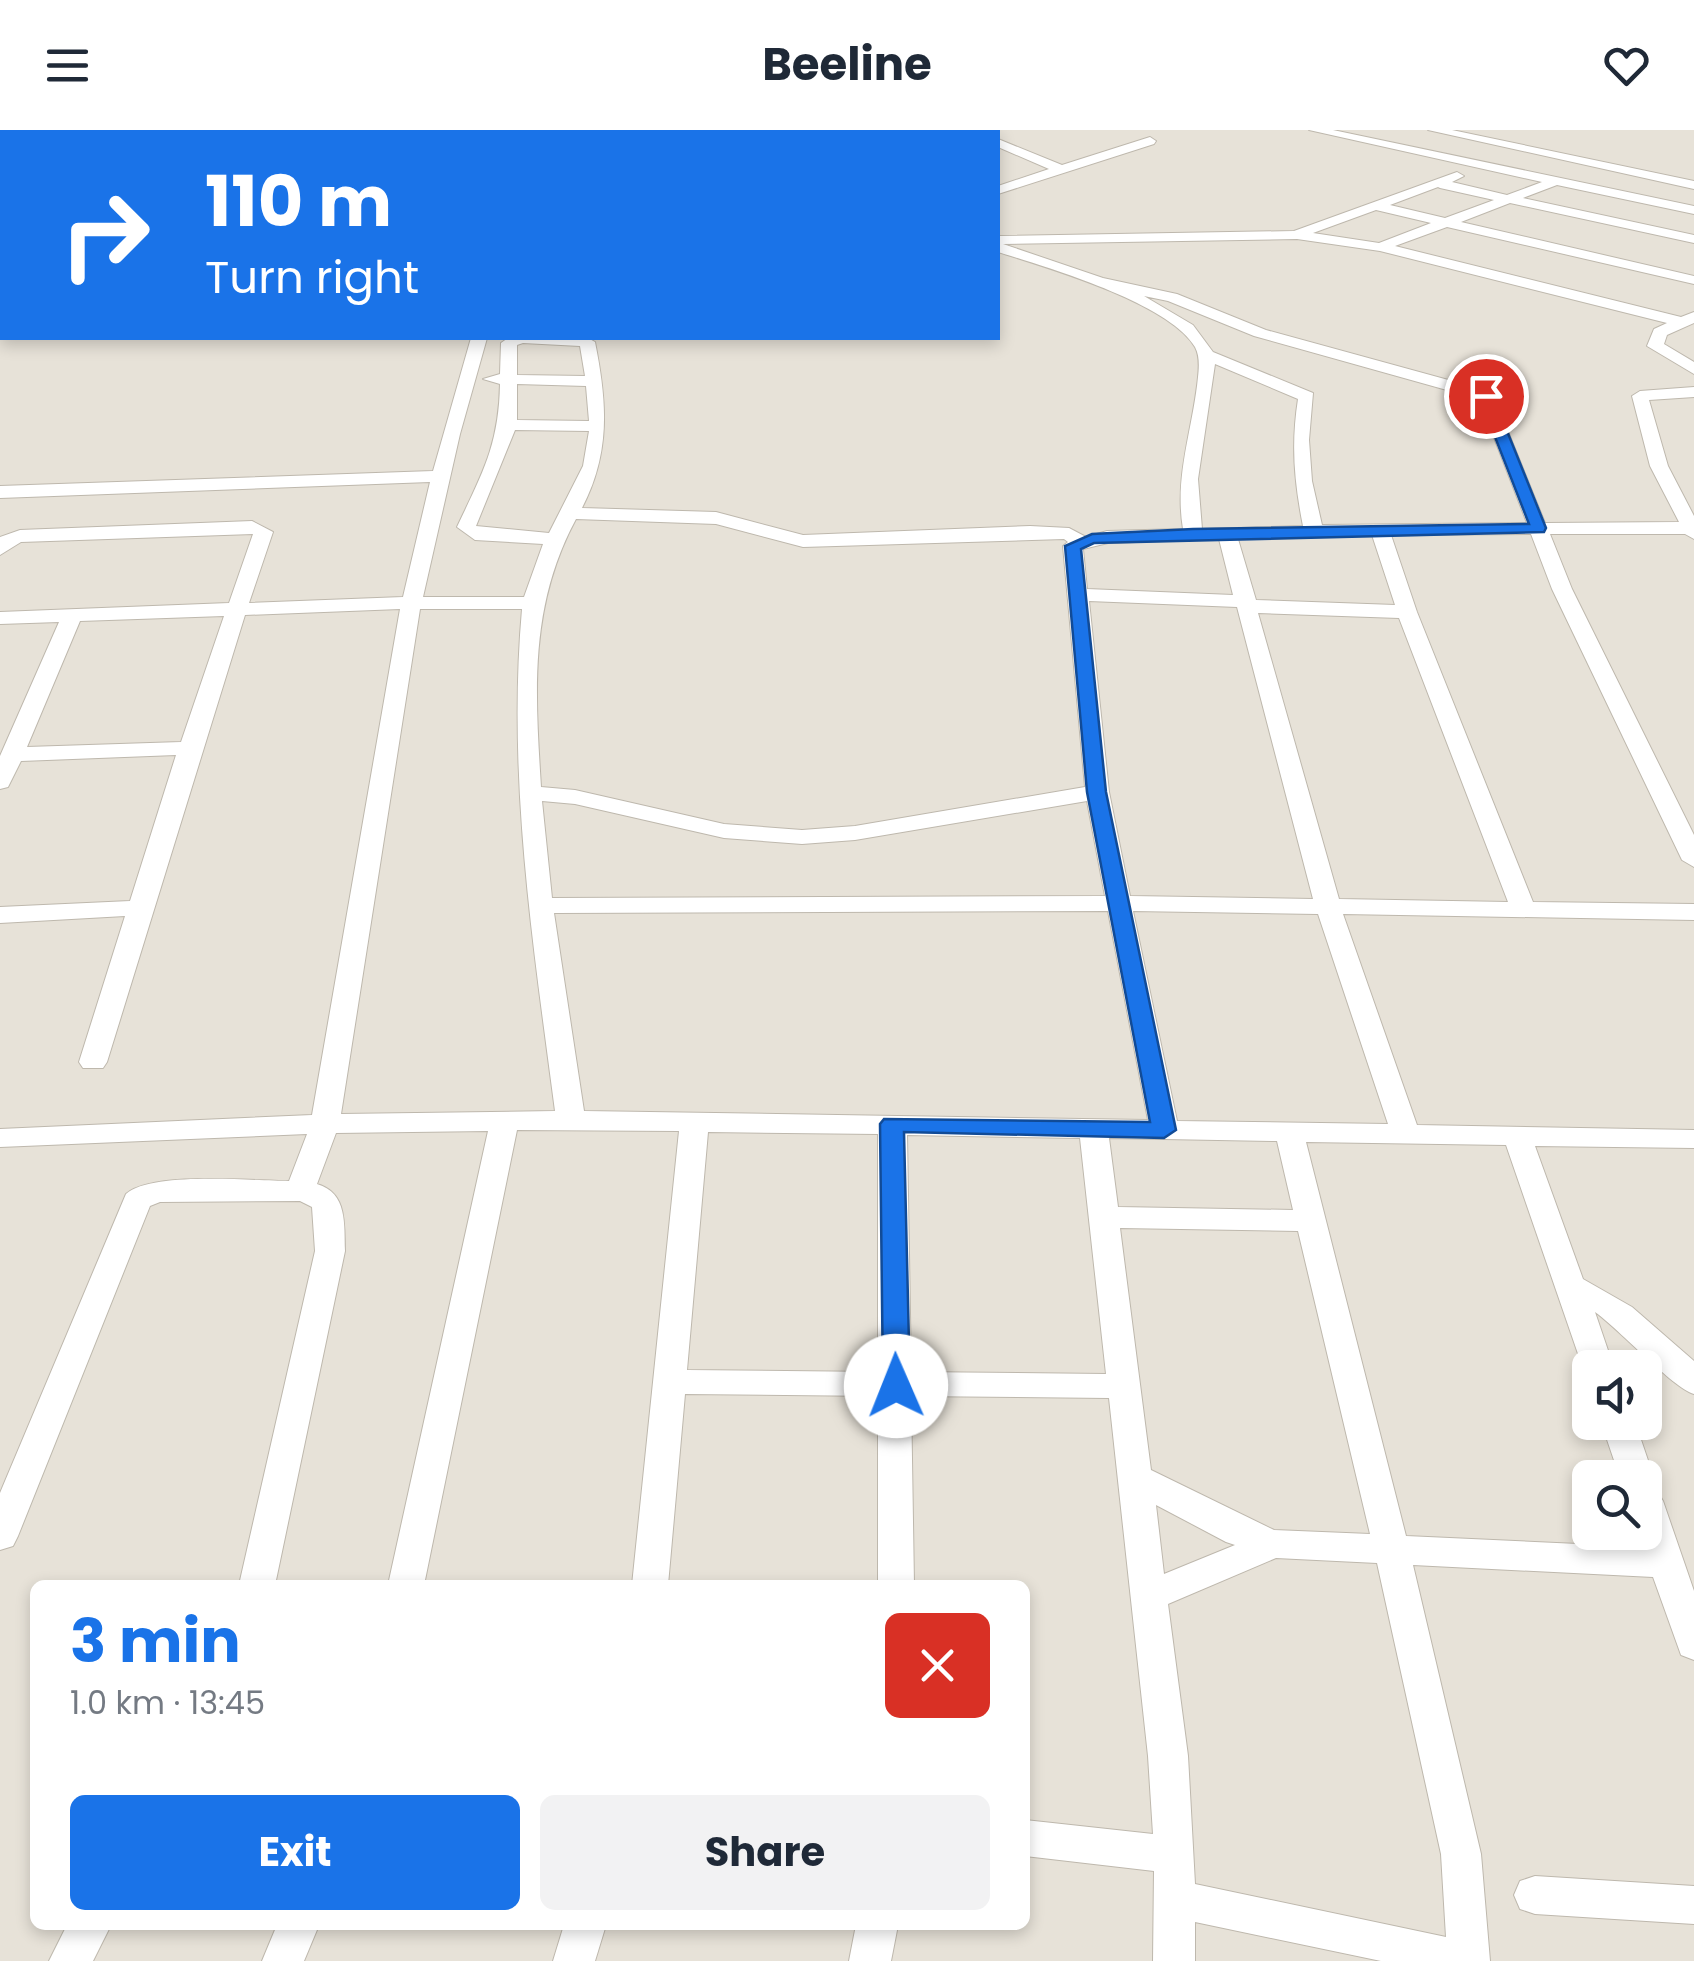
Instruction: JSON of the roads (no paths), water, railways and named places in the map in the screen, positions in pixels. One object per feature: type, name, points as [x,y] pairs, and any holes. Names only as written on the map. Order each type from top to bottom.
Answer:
[{"type":"street","points":[[1000,189],[1150,141],[1131,130]]},
{"type":"street","points":[[1315,130],[1694,210]]},
{"type":"street","points":[[1434,130],[1694,185]]},
{"type":"street","points":[[1525,130],[1551,155]]},
{"type":"street","points":[[1000,144],[1057,168]]},
{"type":"street","points":[[1512,172],[1551,155]]},
{"type":"street","points":[[1296,235],[1380,207],[1481,165]]},
{"type":"street","points":[[1380,247],[1556,181]]},
{"type":"street","points":[[1440,184],[1694,239]]},
{"type":"street","points":[[1380,207],[1694,280]]},
{"type":"street","points":[[1000,243],[1296,235],[1380,247],[1688,320]]},
{"type":"street","points":[[1000,244],[1170,317],[1191,332],[1207,355],[1306,397],[1300,440],[1303,481],[1314,531]]},
{"type":"street","points":[[1518,281],[1586,255]]},
{"type":"street","points":[[1095,282],[1172,297],[1292,343],[1486,396],[1570,606],[1694,860]]},
{"type":"street","points":[[1688,320],[1660,332],[1655,346],[1694,369]]},
{"type":"street","points":[[300,1191],[325,1124],[408,603],[438,476],[478,340]]},
{"type":"street","points":[[512,340],[508,425],[501,452],[466,527],[468,532],[556,539]]},
{"type":"street","points":[[572,1120],[542,906],[530,793],[526,687],[532,603],[556,539],[587,480],[598,426],[595,380],[588,342],[582,340]]},
{"type":"street","points":[[1193,534],[1187,509],[1189,460],[1205,390],[1207,355]]},
{"type":"street","points":[[466,378],[595,380]]},
{"type":"street","points":[[1164,1130],[1096,792],[1073,546],[1081,542],[1193,534],[1380,529],[1693,529],[1658,462],[1641,417],[1640,396],[1694,392]]},
{"type":"street","points":[[508,425],[598,426]]},
{"type":"street","points":[[0,492],[438,476]]},
{"type":"street","points":[[568,513],[716,518],[803,541],[1030,532],[1068,534],[1081,542]]},
{"type":"street","points":[[0,549],[9,539],[20,536],[252,527],[264,532],[190,748],[92,1062]]},
{"type":"street","points":[[1380,529],[1407,612],[1523,910]]},
{"type":"street","points":[[1227,534],[1328,906],[1405,1133]]},
{"type":"street","points":[[1076,596],[1407,612]]},
{"type":"street","points":[[0,618],[408,603],[532,603]]},
{"type":"street","points":[[0,782],[72,615]]},
{"type":"street","points":[[12,754],[190,748]]},
{"type":"street","points":[[530,793],[575,797],[724,831],[802,837],[856,833],[1096,792]]},
{"type":"street","points":[[542,906],[1116,903],[1694,912]]},
{"type":"street","points":[[0,915],[140,908]]},
{"type":"street","points":[[0,1138],[325,1124],[695,1120],[1694,1139]]},
{"type":"street","points":[[650,1580],[695,1120]]},
{"type":"street","points":[[407,1580],[504,1122]]},
{"type":"street","points":[[892,1124],[896,1580]]},
{"type":"street","points":[[1093,1128],[1168,1756],[1176,1899],[1174,1961]]},
{"type":"street","points":[[1176,1899],[1466,1961],[1461,1854],[1289,1131]]},
{"type":"street","points":[[1517,1136],[1592,1350]]},
{"type":"street","points":[[0,1536],[137,1201],[160,1192],[300,1191],[317,1194],[327,1204],[330,1251],[258,1580]]},
{"type":"street","points":[[1103,1217],[1310,1221]]},
{"type":"street","points":[[1570,1286],[1589,1293],[1622,1318],[1694,1382]]},
{"type":"street","points":[[667,1382],[1124,1386]]},
{"type":"street","points":[[1137,1478],[1239,1532],[1274,1544],[1390,1550],[1678,1578]]},
{"type":"street","points":[[1662,1541],[1678,1578],[1694,1644]]},
{"type":"street","points":[[1148,1597],[1274,1544]]},
{"type":"street","points":[[1030,1839],[1174,1856]]},
{"type":"street","points":[[1535,1895],[1694,1905]]},
{"type":"street","points":[[70,1961],[87,1930]]},
{"type":"street","points":[[284,1961],[296,1930]]},
{"type":"street","points":[[574,1961],[583,1930]]},
{"type":"street","points":[[870,1961],[876,1930]]}]
